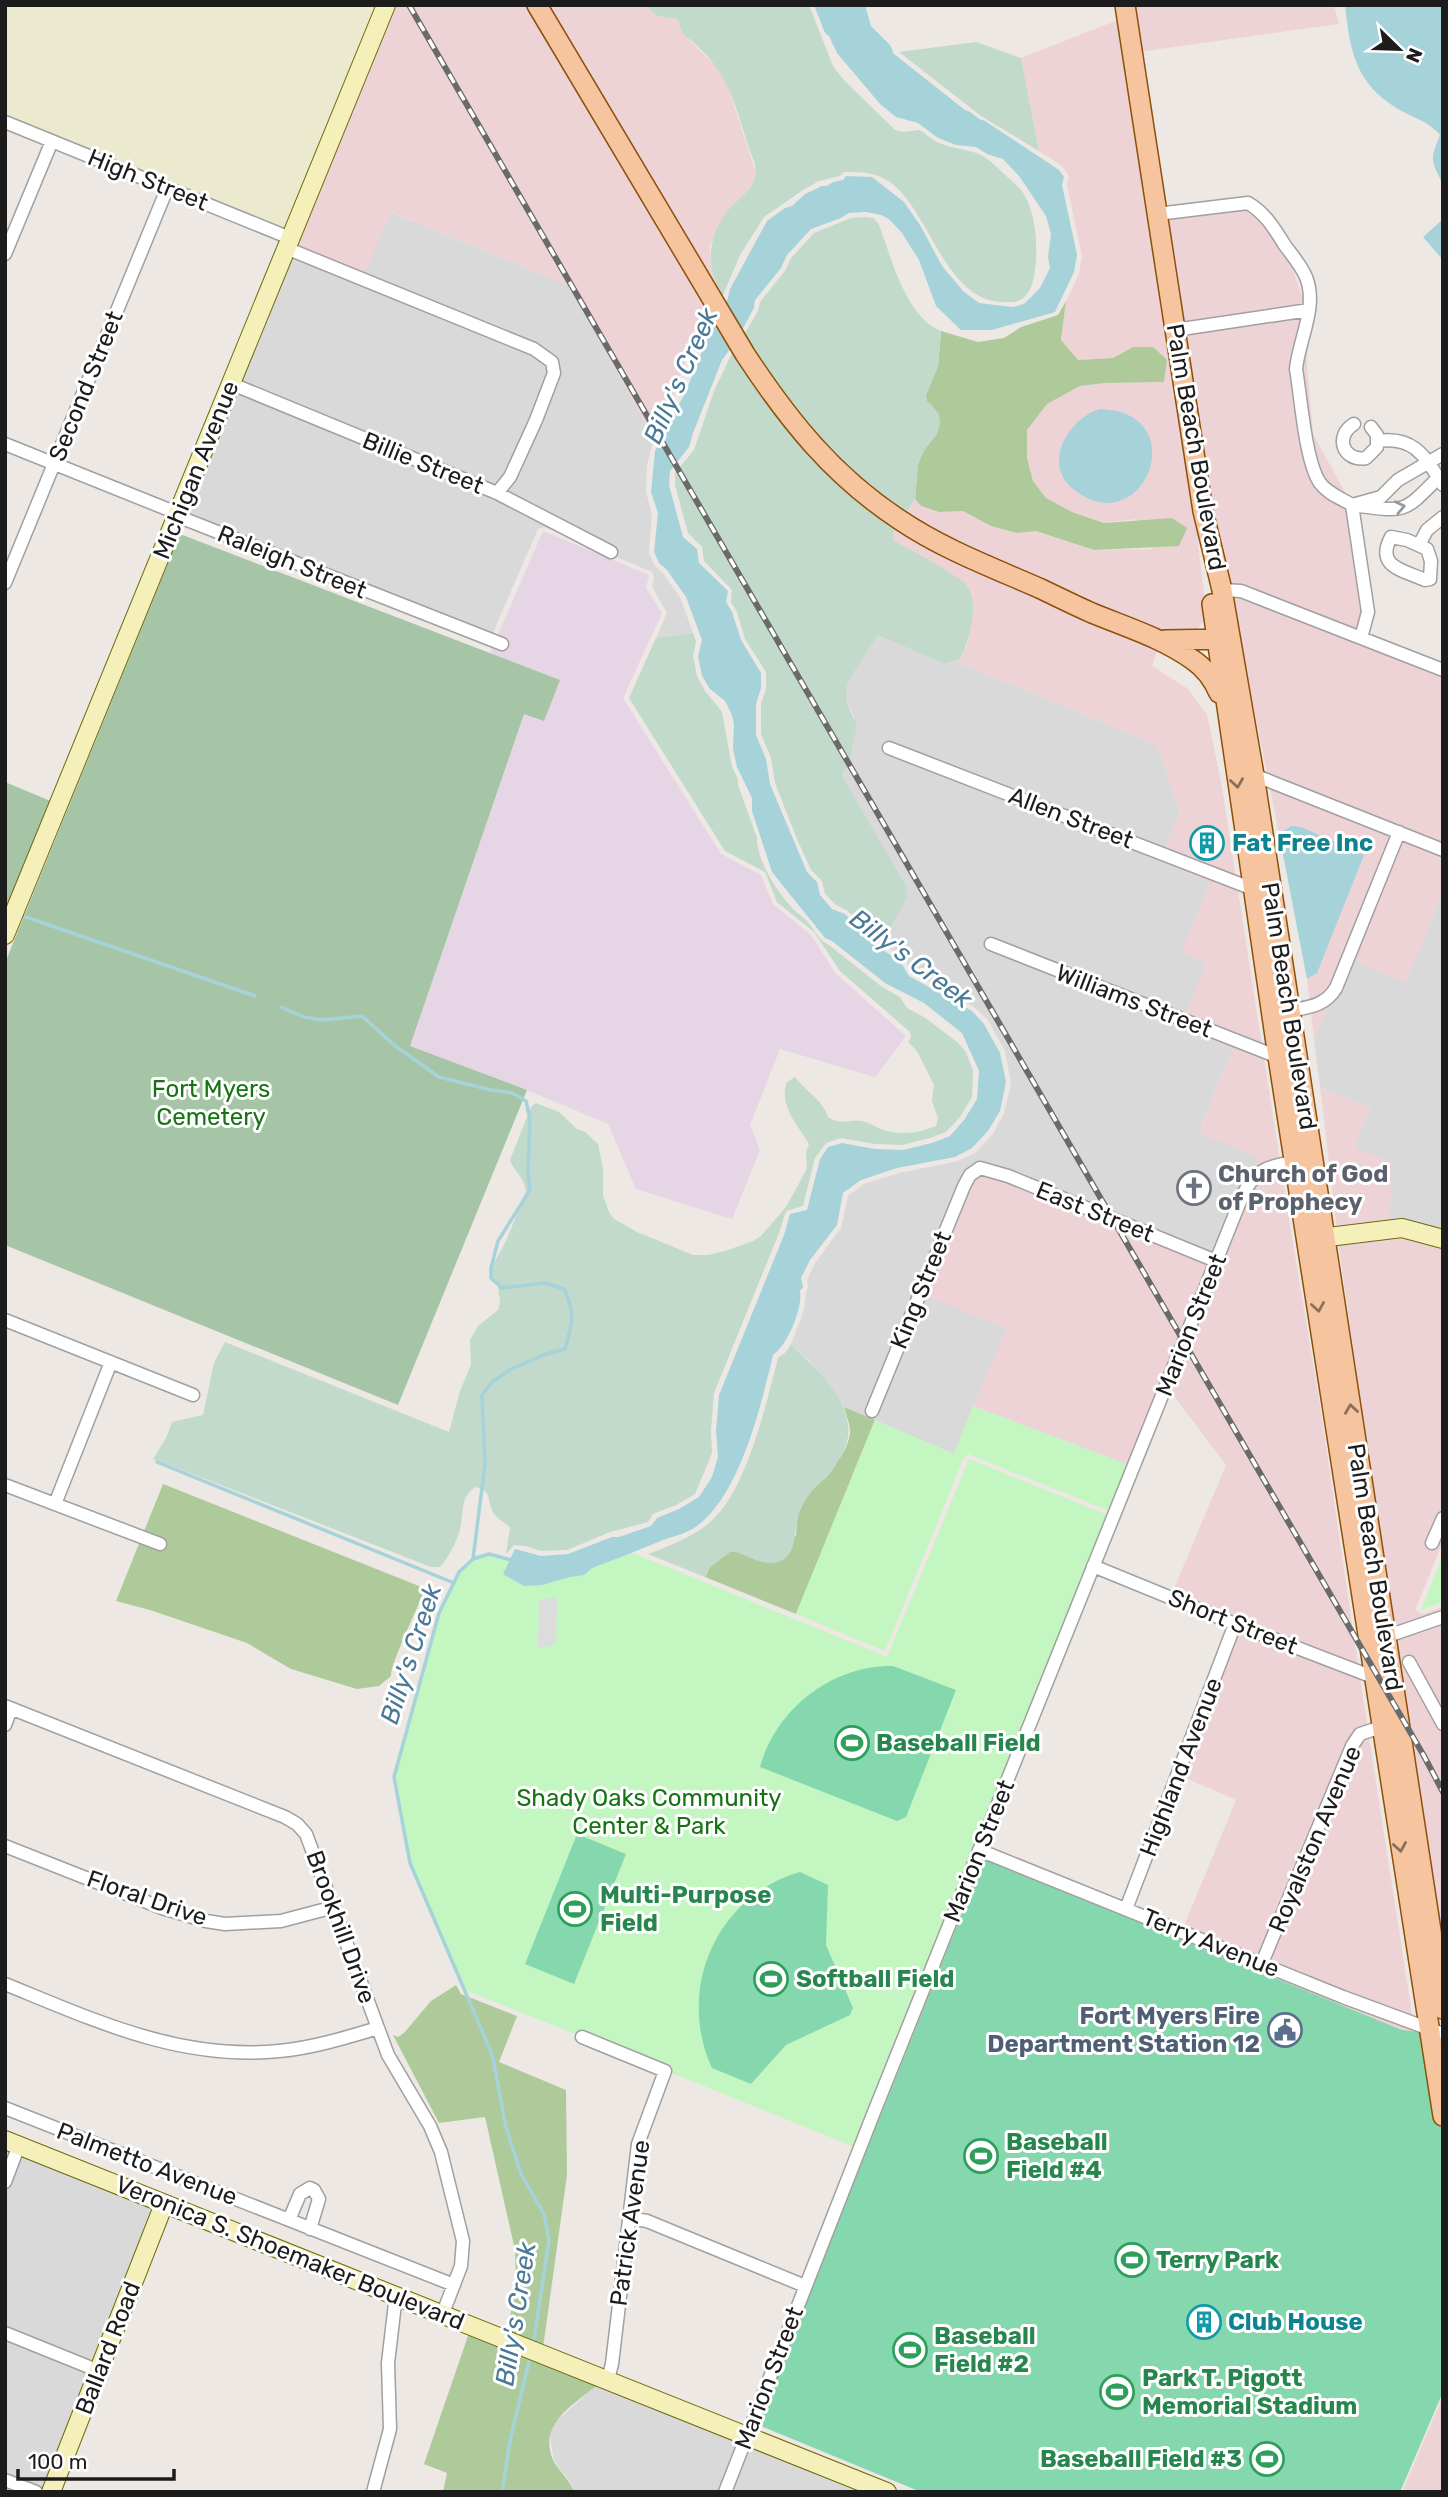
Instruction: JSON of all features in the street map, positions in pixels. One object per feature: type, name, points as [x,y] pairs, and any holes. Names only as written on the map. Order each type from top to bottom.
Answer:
[{"type":"main road","points":[[537,5],[745,354],[774,398],[821,455],[859,491],[902,522],[967,557],[1089,612],[1161,640],[1184,653],[1196,661],[1212,679],[1228,715]]},
{"type":"main road","name":"Palm Beach Boulevard","points":[[1125,5],[1204,516],[1222,590],[1223,639],[1254,775],[1289,1011],[1348,1512],[1381,1727],[1436,2032],[1443,2116]]},
{"type":"main road","points":[[1204,516],[1204,544],[1223,639],[1228,715]]},
{"type":"main road","points":[[1161,640],[1223,639]]},
{"type":"main road","name":"Palm Beach Boulevard","points":[[1228,715],[1295,1162],[1316,1238],[1385,1636],[1443,2009]]},
{"type":"main road","points":[[1252,889],[1261,894],[1275,921]]},
{"type":"main road","points":[[1348,1512],[1360,1539],[1374,1622],[1377,1630],[1385,1636]]},
{"type":"main road","points":[[1381,1727],[1391,1737],[1396,1750],[1408,1821],[1413,1828]]},
{"type":"street","name":"Michigan Avenue","points":[[8,928],[386,5]]},
{"type":"street","name":"High Street","points":[[5,122],[167,188],[534,349],[552,362],[554,373],[536,420],[510,477],[497,493]]},
{"type":"street","points":[[5,254],[52,141]]},
{"type":"street","name":"Second Street","points":[[5,583],[167,188]]},
{"type":"street","points":[[1157,214],[1248,203],[1260,210],[1306,277],[1309,310],[1297,353],[1296,369],[1312,465],[1320,482],[1331,494],[1352,505],[1399,510],[1411,505],[1440,482],[1417,449],[1393,439],[1378,441]]},
{"type":"street","points":[[1175,330],[1309,310]]},
{"type":"street","name":"Billie Street","points":[[232,384],[497,493],[611,552]]},
{"type":"street","points":[[1354,424],[1346,429],[1342,440],[1350,456],[1366,458],[1377,447],[1377,435],[1371,427]]},
{"type":"street","name":"Raleigh Street","points":[[5,444],[177,513],[187,520],[502,643]]},
{"type":"street","points":[[1352,505],[1381,496],[1398,480],[1443,454]]},
{"type":"street","points":[[1352,505],[1368,612],[1361,638]]},
{"type":"street","points":[[1419,545],[1427,530],[1443,517]]},
{"type":"street","points":[[1222,590],[1241,591],[1443,670]]},
{"type":"street","name":"Allen Street","points":[[889,748],[1252,889]]},
{"type":"street","points":[[1254,775],[1443,850]]},
{"type":"street","points":[[1289,1011],[1316,1006],[1329,999],[1336,988],[1399,832]]},
{"type":"street","name":"Williams Street","points":[[991,944],[1278,1058]]},
{"type":"street","name":"Marion Street","points":[[725,2492],[979,1850],[1247,1186],[1256,1175],[1268,1167],[1295,1162]]},
{"type":"street","name":"East Street","points":[[974,1172],[981,1168],[1008,1176],[1216,1261]]},
{"type":"street","name":"King Street","points":[[872,1411],[964,1186],[974,1172]]},
{"type":"street","points":[[1316,1238],[1402,1228],[1443,1238]]},
{"type":"street","points":[[5,1320],[193,1395]]},
{"type":"street","points":[[55,1504],[111,1362]]},
{"type":"street","points":[[5,1485],[160,1544]]},
{"type":"street","points":[[1432,1543],[1443,1518]]},
{"type":"street","name":"Short Street","points":[[1093,1566],[1373,1677]]},
{"type":"street","points":[[1385,1636],[1443,1618]]},
{"type":"street","name":"Highland Avenue","points":[[1126,1909],[1235,1624]]},
{"type":"street","points":[[1409,1662],[1443,1724]]},
{"type":"street","points":[[5,1725],[8,1707]]},
{"type":"street","name":"Brookhill Drive","points":[[8,1707],[285,1817],[297,1824],[306,1834],[395,2069],[430,2126],[441,2152],[463,2241],[461,2266],[454,2285]]},
{"type":"street","name":"Royalston Avenue","points":[[1262,1963],[1352,1746],[1360,1734],[1381,1727]]},
{"type":"street","name":"Floral Drive","points":[[5,1846],[162,1909],[206,1921],[259,1924],[334,1907]]},
{"type":"street","name":"Terry Avenue","points":[[979,1850],[1436,2032]]},
{"type":"street","points":[[5,1984],[137,2036],[204,2050],[243,2053],[299,2049],[378,2028]]},
{"type":"street","name":"Patrick Avenue","points":[[582,2037],[665,2071],[638,2144],[608,2379]]},
{"type":"street","name":"Palmetto Avenue","points":[[5,2108],[454,2285]]},
{"type":"street","points":[[5,2182],[12,2143]]},
{"type":"street","name":"Veronica S. Shoemaker Boulevard","points":[[12,2143],[887,2492]]},
{"type":"street","points":[[289,2220],[300,2194],[310,2188],[318,2199],[310,2229]]},
{"type":"street","name":"Ballard Road","points":[[51,2492],[164,2204]]},
{"type":"street","points":[[629,2218],[647,2221],[805,2286]]},
{"type":"street","points":[[443,2313],[454,2285]]},
{"type":"street","points":[[373,2492],[390,2429],[388,2363],[396,2295]]},
{"type":"street","points":[[5,2333],[99,2371]]},
{"type":"street","points":[[5,2480],[36,2492]]},
{"type":"shaded area","points":[[392,5],[530,5],[713,312],[693,339],[664,423],[654,439],[570,286],[392,212],[363,276],[294,245]]},
{"type":"shaded area","points":[[543,5],[645,5],[657,16],[678,19],[685,36],[716,66],[726,81],[756,173],[751,189],[726,214],[710,246],[711,263],[723,295],[720,301]]},
{"type":"shaded area","points":[[1115,5],[1119,5],[1198,516],[1198,544],[1207,619],[1194,635],[1166,635],[1091,607],[904,516],[915,499],[921,506],[939,512],[963,511],[991,526],[1017,532],[1036,531],[1094,550],[1153,549],[1137,519],[1104,523],[1072,512],[1046,498],[1033,481],[1027,458],[1027,430],[1047,404],[1080,386],[1164,382],[1133,347],[1113,358],[1078,360],[1061,340],[1066,301],[1079,274],[1082,256],[1067,185],[1069,176],[1062,166],[1039,151],[1021,58],[1118,20]]},
{"type":"shaded area","points":[[1131,5],[1334,5],[1339,24],[1138,52]]},
{"type":"shaded area","points":[[1256,210],[1290,261],[1308,314],[1307,365],[1313,434],[1358,516],[1365,641],[1443,667],[1443,892],[1405,983],[1348,958],[1314,1039],[1307,979],[1317,973],[1291,826],[1279,834],[1237,622],[1218,551],[1163,215]]},
{"type":"shaded area","points":[[391,212],[570,286],[654,439],[647,465],[646,492],[652,514],[649,553],[655,566],[681,599],[693,633],[656,638],[667,613],[652,587],[652,572],[544,527],[538,529],[489,642],[180,522],[294,245]]},
{"type":"shaded area","points":[[898,525],[1159,645],[1152,666],[1187,688],[1207,715],[1221,781],[1321,1412],[1423,2085],[1139,2123],[909,2027],[978,1858],[1179,1938],[1236,1800],[1174,1773],[1233,1631],[1168,1603],[1226,1465],[1168,1388],[1134,1467],[973,1406],[1007,1329],[920,1293],[973,1167],[1212,1266],[1257,1157],[1199,1133],[1233,1049],[1180,1027],[1207,963],[1181,952],[1210,883],[1160,860],[1180,812],[1157,745],[955,661],[960,659],[967,645],[972,599],[957,578],[893,540]]},
{"type":"shaded area","points":[[543,531],[649,575],[646,588],[662,613],[623,698],[721,854],[761,875],[773,904],[811,935],[836,974],[906,1036],[875,1077],[780,1049],[750,1125],[760,1150],[732,1219],[636,1189],[608,1124],[410,1046],[524,714],[560,680],[490,653]]},
{"type":"shaded area","points":[[878,635],[944,664],[955,661],[1157,745],[1180,812],[1161,860],[1210,883],[1182,952],[1207,963],[1233,1049],[1199,1132],[1258,1157],[1212,1266],[1007,1329],[954,1454],[844,1407],[810,1362],[791,1344],[804,1310],[807,1280],[815,1263],[841,1228],[848,1196],[864,1184],[899,1173],[958,1161],[975,1153],[993,1134],[1004,1113],[1011,1084],[1005,1051],[988,1020],[974,1007],[913,973],[904,958],[873,937],[880,932],[905,884],[842,775],[850,758],[854,716],[846,701],[847,683]]},
{"type":"shaded area","points":[[1443,892],[1443,1233],[1390,1223],[1354,1147],[1370,1108],[1320,1087],[1314,1039],[1348,958],[1405,982]]},
{"type":"shaded area","points":[[1320,1087],[1370,1108],[1354,1147],[1391,1162],[1390,1223],[1337,1229]]},
{"type":"shaded area","points":[[1398,1234],[1443,1244],[1443,1542],[1416,1608],[1417,1612],[1423,1614],[1443,1607],[1443,1938],[1381,1546],[1338,1241]]},
{"type":"shaded area","points":[[557,1597],[556,1644],[538,1648],[539,1601]]},
{"type":"shaded area","points":[[5,2146],[157,2207],[45,2492],[5,2492]]},
{"type":"shaded area","points":[[599,2383],[873,2492],[574,2492],[554,2460],[550,2438],[552,2425]]},
{"type":"shaded area","points":[[1443,2396],[1443,2492],[1402,2492]]},
{"type":"green space","points":[[5,5],[380,5],[283,240],[5,126]]},
{"type":"green space","points":[[645,5],[809,5],[833,66],[895,130],[919,130],[937,142],[981,155],[993,163],[1023,193],[1033,219],[1036,243],[1035,272],[1025,297],[1013,302],[990,300],[971,291],[942,257],[905,197],[890,182],[868,173],[844,172],[803,190],[764,217],[740,255],[723,295],[711,264],[712,243],[726,213],[751,186],[755,164],[731,94],[714,64],[685,36],[678,19],[657,16]]},
{"type":"green space","points":[[976,42],[1021,58],[1039,151],[981,116],[899,52]]},
{"type":"green space","points":[[851,218],[874,218],[879,225],[909,300],[929,324],[941,331],[938,366],[926,395],[927,401],[939,414],[940,424],[937,434],[924,450],[918,464],[915,499],[904,516],[825,452],[742,338],[758,311],[760,302],[785,271],[791,258],[814,233]]},
{"type":"green space","points":[[1066,301],[1061,340],[1078,360],[1113,358],[1133,347],[1153,347],[1167,360],[1164,382],[1080,386],[1047,404],[1027,430],[1027,458],[1033,481],[1046,498],[1072,512],[1104,523],[1172,518],[1187,528],[1179,546],[1094,550],[1036,531],[1017,533],[991,526],[963,511],[939,512],[921,506],[915,499],[918,464],[924,450],[937,434],[933,407],[926,401],[926,395],[938,366],[941,331],[978,342],[1004,338],[1021,327],[1058,315]]},
{"type":"green space","points":[[733,351],[898,525],[893,540],[954,575],[971,593],[972,622],[960,659],[944,664],[878,635],[847,683],[846,701],[857,726],[850,758],[842,775],[905,884],[907,896],[890,927],[873,937],[848,911],[836,905],[825,894],[822,881],[811,870],[797,839],[775,783],[771,758],[761,734],[761,704],[766,689],[766,672],[745,639],[731,602],[732,590],[704,561],[702,547],[688,533],[675,485],[675,473],[694,450],[714,391]]},
{"type":"green space","name":"Fort Myers Cemetery","points":[[180,534],[560,680],[544,721],[524,714],[410,1046],[527,1090],[398,1405],[5,1245],[5,963]]},
{"type":"green space","points":[[693,633],[696,641],[693,656],[697,676],[722,712],[732,767],[770,877],[788,903],[822,940],[882,987],[900,997],[907,1008],[924,1017],[966,1052],[973,1071],[972,1097],[960,1117],[946,1132],[902,1145],[841,1138],[826,1143],[815,1158],[803,1206],[786,1211],[714,1393],[712,1453],[695,1494],[653,1514],[648,1522],[610,1532],[567,1550],[541,1551],[514,1545],[506,1554],[510,1528],[493,1513],[486,1492],[476,1487],[464,1501],[461,1527],[451,1551],[440,1567],[431,1567],[154,1459],[152,1461],[172,1422],[203,1415],[214,1363],[225,1342],[449,1432],[460,1391],[471,1365],[470,1340],[478,1326],[498,1310],[498,1286],[491,1280],[489,1272],[506,1241],[526,1192],[524,1183],[510,1160],[531,1107],[536,1103],[559,1112],[598,1144],[603,1169],[603,1195],[614,1219],[637,1232],[693,1255],[709,1255],[753,1241],[761,1236],[786,1207],[807,1168],[806,1152],[809,1144],[790,1114],[785,1099],[787,1082],[795,1077],[822,1106],[828,1117],[836,1121],[863,1121],[888,1131],[902,1133],[936,1126],[938,1118],[932,1101],[934,1085],[917,1051],[908,1042],[910,1032],[840,971],[814,932],[777,902],[765,872],[725,851],[629,698],[656,638]]},
{"type":"green space","points":[[5,782],[53,802],[5,919]]},
{"type":"green space","points":[[791,1344],[836,1394],[848,1424],[847,1440],[841,1456],[801,1507],[793,1546],[786,1558],[772,1563],[762,1562],[731,1551],[710,1567],[705,1577],[648,1554],[695,1533],[711,1521],[729,1500],[755,1440],[778,1358]]},
{"type":"green space","points":[[973,1406],[1134,1467],[1112,1512],[968,1454],[964,1457],[885,1651],[796,1614],[875,1420],[954,1454]]},
{"type":"green space","points":[[844,1407],[875,1420],[796,1614],[705,1577],[710,1567],[731,1551],[756,1560],[796,1536],[797,1518],[804,1502],[834,1466],[846,1446],[850,1431]]},
{"type":"green space","name":"Shady Oaks Community Center & Park","points":[[969,1459],[1110,1516],[855,2147],[463,1989],[410,1863],[394,1777],[439,1613],[459,1572],[473,1559],[489,1554],[521,1564],[539,1566],[611,1544],[887,1657]]},
{"type":"green space","points":[[163,1484],[419,1586],[424,1592],[399,1649],[391,1676],[379,1686],[357,1689],[291,1669],[247,1643],[116,1601]]},
{"type":"green space","points":[[1443,1556],[1443,1602],[1421,1610]]},
{"type":"green space","name":"Baseball Field","points":[[893,1666],[956,1690],[906,1817],[897,1821],[760,1767],[779,1727],[793,1709],[810,1694],[849,1673]]},
{"type":"green space","name":"Multi-Purpose Field","points":[[577,1834],[626,1854],[574,1984],[525,1964]]},
{"type":"green space","name":"Terry Park","points":[[984,1859],[1402,2030],[1428,2033],[1443,2127],[1443,2392],[1400,2492],[921,2492],[756,2424]]},
{"type":"green space","name":"Softball Field","points":[[800,1872],[828,1885],[826,1945],[853,2008],[850,2015],[786,2045],[751,2084],[712,2068],[702,2038],[699,2008],[702,1978],[711,1950],[726,1924],[746,1902],[771,1884]]},
{"type":"green space","points":[[456,1985],[461,1994],[517,2016],[499,2062],[566,2090],[567,2175],[543,2348],[507,2333],[516,2286],[515,2250],[485,2117],[439,2123],[393,2035],[398,2037],[404,2033],[431,2001]]},
{"type":"green space","points":[[469,2333],[503,2349],[600,2383],[570,2406],[550,2435],[549,2447],[553,2460],[574,2492],[443,2492],[447,2473],[424,2464]]},
{"type":"water","points":[[814,5],[865,5],[871,26],[890,45],[894,54],[965,110],[1059,170],[1064,177],[1062,185],[1077,255],[1074,272],[1055,312],[992,330],[961,330],[936,306],[919,260],[902,233],[889,219],[866,212],[849,213],[811,229],[787,255],[781,268],[755,300],[754,308],[736,341],[722,360],[689,447],[670,471],[669,485],[683,537],[697,549],[699,563],[728,591],[726,602],[741,640],[761,673],[761,688],[756,704],[756,735],[766,759],[770,784],[807,872],[817,882],[820,895],[832,909],[845,914],[875,945],[900,961],[909,976],[972,1011],[984,1024],[1000,1053],[1006,1082],[1000,1111],[988,1131],[972,1148],[955,1157],[897,1168],[861,1180],[843,1193],[837,1225],[810,1260],[801,1278],[803,1287],[800,1291],[799,1307],[784,1344],[773,1355],[747,1448],[725,1493],[712,1512],[689,1531],[592,1568],[584,1575],[542,1585],[524,1586],[503,1574],[515,1549],[541,1556],[568,1554],[651,1526],[657,1518],[699,1497],[712,1477],[718,1457],[716,1431],[719,1395],[790,1214],[807,1210],[820,1159],[828,1147],[842,1143],[875,1149],[903,1150],[932,1143],[950,1136],[977,1099],[979,1071],[962,1033],[924,1003],[885,983],[825,938],[772,872],[752,811],[752,798],[737,767],[733,749],[732,715],[725,701],[710,689],[702,676],[698,656],[702,640],[686,597],[659,563],[654,552],[658,513],[651,492],[655,451],[686,391],[730,289],[767,221],[785,208],[792,206],[805,194],[843,180],[846,176],[872,177],[904,202],[942,266],[963,291],[979,303],[1013,307],[1024,304],[1040,288],[1050,268],[1048,257],[1051,234],[1046,216],[1019,176],[1003,159],[976,147],[956,145],[938,138],[918,123],[896,117],[880,104],[837,53],[825,33]]},
{"type":"water","points":[[1345,5],[1443,5],[1443,184],[1433,160],[1440,135],[1425,123],[1398,109],[1372,88],[1357,64],[1349,37]]},
{"type":"water","points":[[1443,219],[1443,260],[1423,237]]},
{"type":"water","points":[[1100,409],[1130,416],[1146,431],[1152,451],[1149,472],[1137,490],[1120,501],[1097,502],[1072,488],[1063,478],[1059,466],[1063,442],[1070,431],[1078,422]]},
{"type":"water","points":[[1291,826],[1301,827],[1364,855],[1317,973],[1307,979],[1279,834]]},
{"type":"waterway","points":[[20,915],[255,996]]},
{"type":"waterway","points":[[281,1007],[304,1017],[322,1020],[362,1016],[394,1045],[439,1077],[512,1093],[526,1101],[530,1119],[530,1190],[498,1241],[491,1278],[502,1288],[545,1283],[564,1289],[570,1305],[571,1325],[565,1349],[511,1369],[492,1382],[482,1395],[485,1464],[473,1559]]},
{"type":"waterway","points":[[157,1462],[454,1583]]},
{"type":"waterway","name":"Billy's Creek","points":[[515,1561],[489,1554],[473,1559],[459,1572],[439,1613],[394,1777],[410,1863],[492,2054],[506,2127],[521,2174],[544,2214],[549,2240],[533,2346]]},
{"type":"waterway","name":"Billy's Creek","points":[[502,2492],[510,2441],[530,2357]]},
{"type":"railway","points":[[409,5],[1443,1792]]},
{"type":"place","name":"Fat Free Inc","points":[[1207,843]]},
{"type":"place","name":"Church of God of Prophecy","points":[[1194,1188]]},
{"type":"place","name":"Baseball Field","points":[[852,1743]]},
{"type":"place","name":"Multi-Purpose Field","points":[[575,1909]]},
{"type":"place","name":"Softball Field","points":[[771,1979]]},
{"type":"place","name":"Fort Myers Fire Department Station 12","points":[[1285,2030]]},
{"type":"place","name":"Baseball Field #4","points":[[981,2156]]},
{"type":"place","name":"Terry Park","points":[[1132,2260]]},
{"type":"place","name":"Club House","points":[[1204,2322]]},
{"type":"place","name":"Baseball Field #2","points":[[910,2350]]},
{"type":"place","name":"Park T. Pigott Memorial Stadium","points":[[1117,2392]]},
{"type":"place","name":"Baseball Field #3","points":[[1267,2459]]}]
